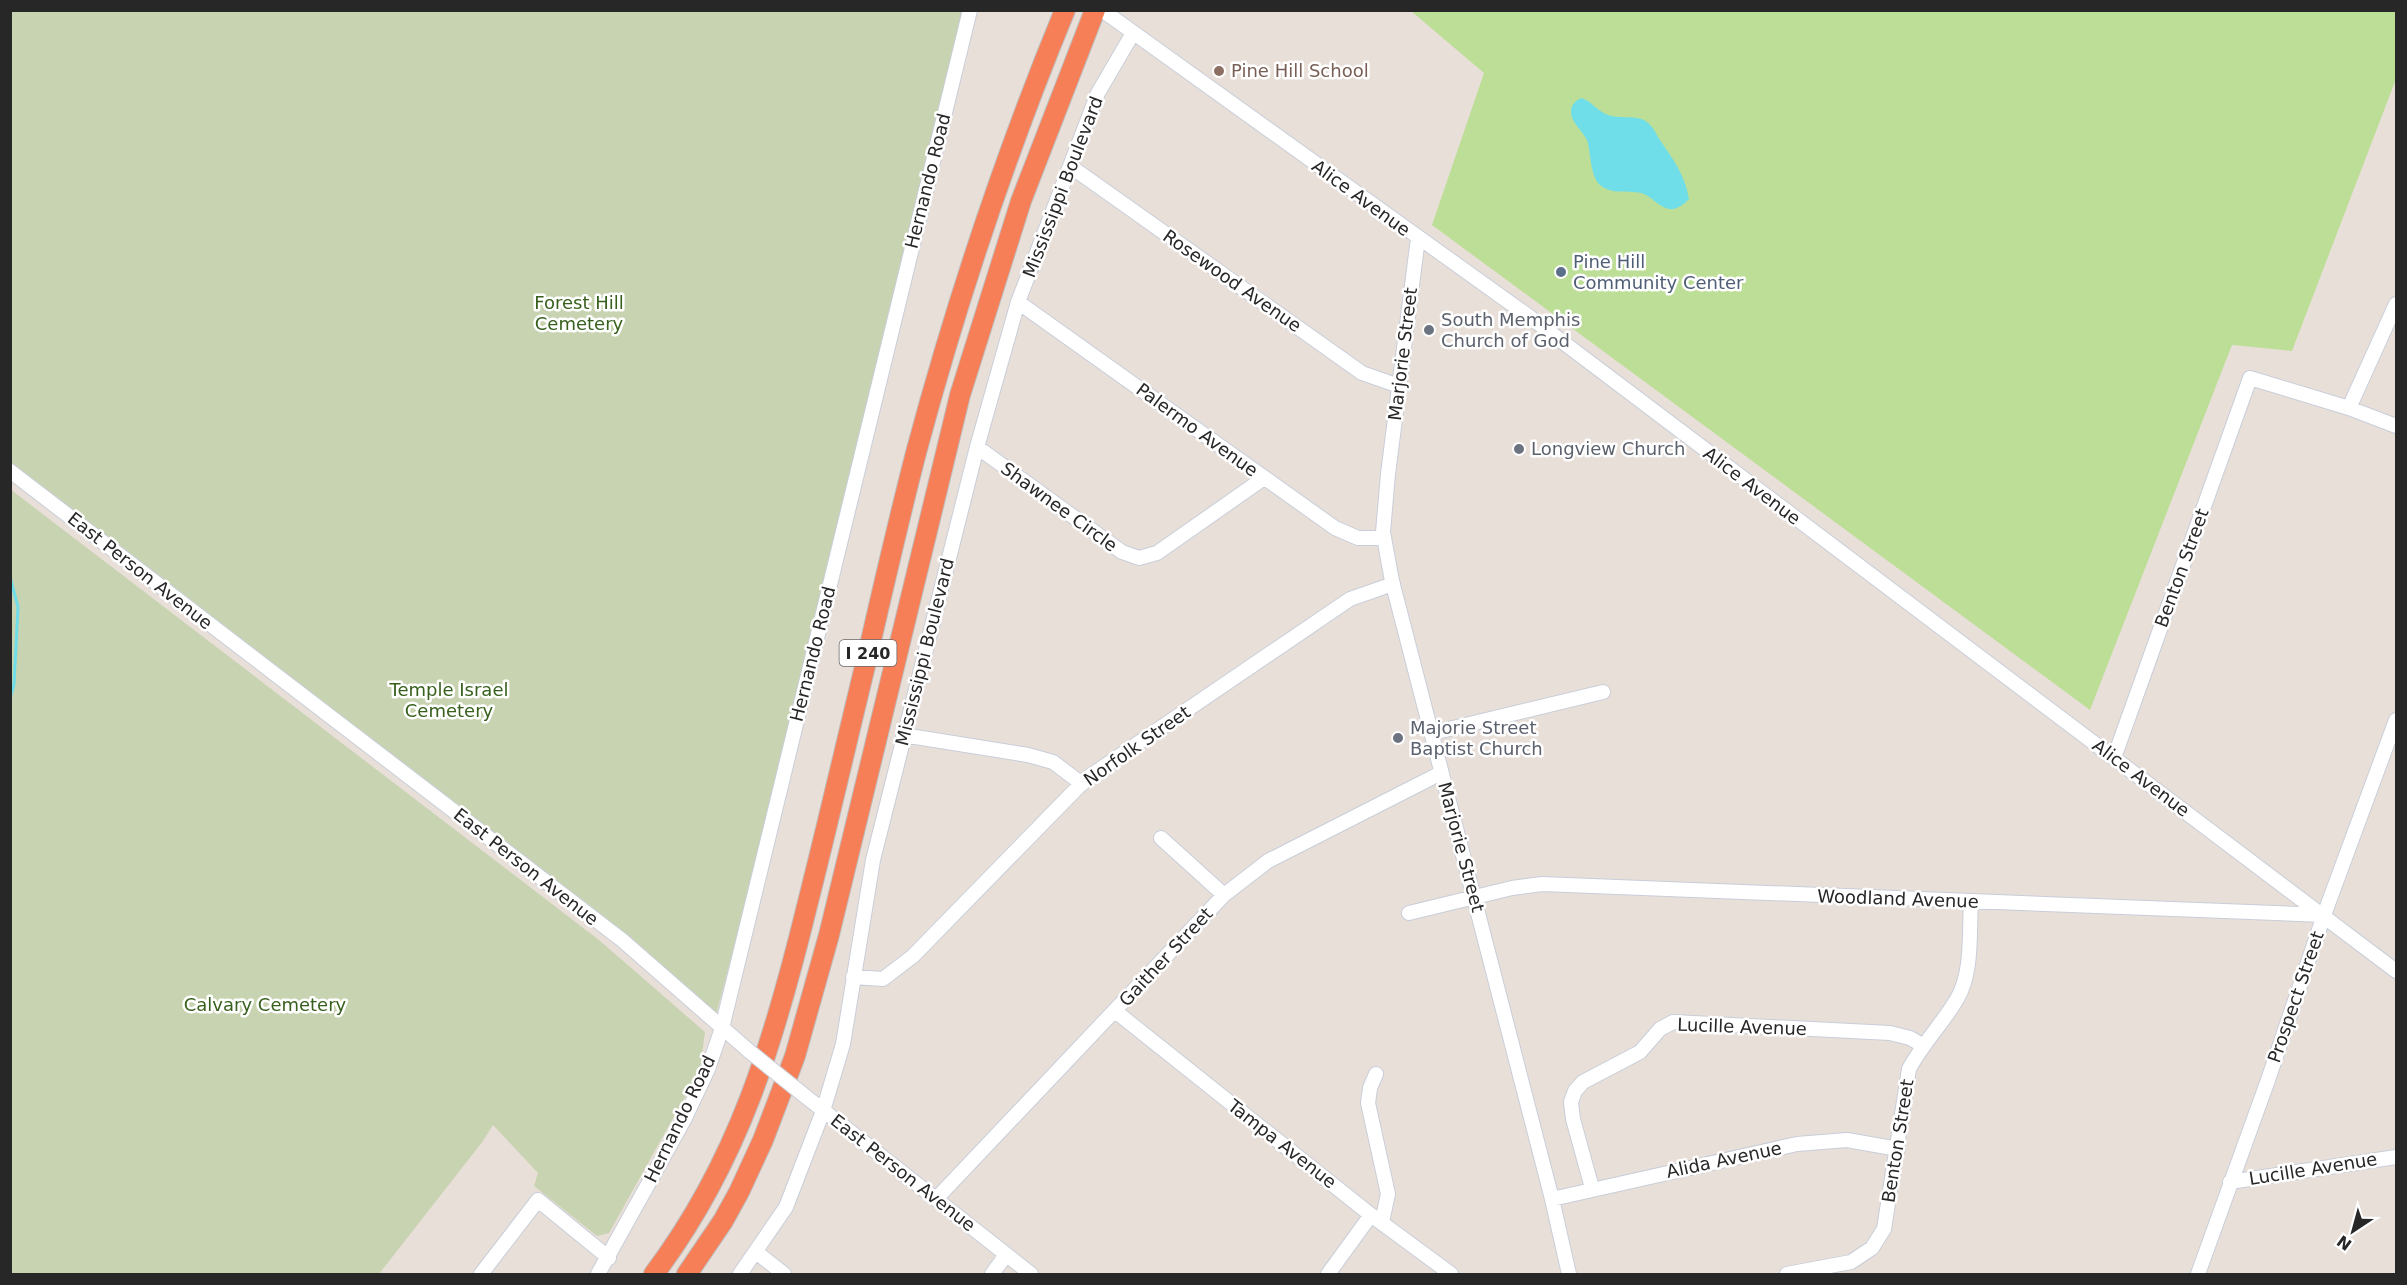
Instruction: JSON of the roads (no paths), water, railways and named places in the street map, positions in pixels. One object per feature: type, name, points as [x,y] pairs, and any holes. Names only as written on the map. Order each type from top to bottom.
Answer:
[{"type":"highway","name":"I 240","points":[[687,1275],[723,1221],[739,1192],[764,1140],[795,1056],[829,935],[960,395],[1021,201],[1095,10]]},
{"type":"highway","name":"I 240","points":[[654,1275],[688,1227],[709,1190],[742,1122],[768,1051],[797,948],[930,402],[1003,167],[1063,15]]},
{"type":"street","name":"Hernando Road","points":[[598,1275],[685,1118],[708,1069],[722,1028],[970,10]]},
{"type":"street","name":"Alice Avenue","points":[[1102,10],[1531,318],[2397,971]]},
{"type":"street","name":"Mississippi Boulevard","points":[[740,1275],[786,1207],[823,1111],[843,1044],[873,860],[903,735],[977,447],[1018,302],[1098,93],[1133,33]]},
{"type":"street","name":"Rosewood Avenue","points":[[1070,166],[1362,373],[1399,386]]},
{"type":"street","name":"Marjorie Street","points":[[1418,238],[1388,474],[1384,538],[1393,584],[1552,1199],[1569,1275]]},
{"type":"street","name":"Palermo Avenue","points":[[1018,302],[1346,535],[1358,538],[1384,538]]},
{"type":"street","points":[[2397,304],[2349,408],[2397,426]]},
{"type":"street","name":"Benton Street","points":[[2114,758],[2250,378],[2349,408]]},
{"type":"street","name":"Shawnee Circle","points":[[977,447],[1122,552],[1139,558],[1157,553],[1264,478]]},
{"type":"street","name":"East Person Avenue","points":[[10,471],[622,940],[749,1051],[1031,1275]]},
{"type":"street","name":"Norfolk Street","points":[[853,977],[883,979],[913,956],[1082,784],[1350,599],[1393,584]]},
{"type":"street","points":[[1432,733],[1604,692]]},
{"type":"street","name":"Prospect Street","points":[[2198,1275],[2324,915],[2397,720]]},
{"type":"street","points":[[903,735],[1028,754],[1053,762],[1082,784]]},
{"type":"street","name":"Gaither Street","points":[[936,1199],[1224,895],[1268,861],[1441,773]]},
{"type":"street","points":[[1161,838],[1224,895]]},
{"type":"street","name":"Woodland Avenue","points":[[1409,913],[1475,899],[1512,888],[1542,884],[2324,915]]},
{"type":"street","name":"Benton Street","points":[[1787,1275],[1851,1262],[1872,1248],[1884,1229],[1909,1068],[1922,1045],[1958,998],[1966,972],[1971,902]]},
{"type":"street","name":"Tampa Avenue","points":[[1115,1011],[1451,1275]]},
{"type":"street","name":"Lucille Avenue","points":[[1592,1188],[1573,1119],[1571,1102],[1575,1091],[1583,1082],[1640,1052],[1660,1029],[1673,1022],[1890,1033],[1910,1038],[1922,1045]]},
{"type":"street","points":[[1328,1275],[1376,1218],[1388,1194],[1368,1103],[1370,1088],[1376,1074]]},
{"type":"street","name":"Alida Avenue","points":[[1552,1199],[1592,1188],[1797,1144],[1847,1140],[1898,1149]]},
{"type":"street","name":"Lucille Avenue","points":[[2230,1182],[2397,1157]]},
{"type":"street","points":[[481,1275],[538,1200],[609,1258]]},
{"type":"street","points":[[756,1252],[784,1275]]},
{"type":"street","points":[[992,1275],[1006,1255]]},
{"type":"water","points":[[1581,98],[1608,115],[1640,119],[1649,124],[1677,166],[1689,199],[1680,207],[1669,209],[1641,193],[1615,191],[1600,185],[1593,170],[1587,140],[1572,116],[1573,105]]},
{"type":"waterway","points":[[10,577],[18,607],[14,685],[10,698]]},
{"type":"place","name":"Pine Hill School","points":[[1219,71]]},
{"type":"place","name":"Pine Hill Community Center","points":[[1561,272]]},
{"type":"place","name":"South Memphis Church of God","points":[[1429,330]]},
{"type":"place","name":"Longview Church","points":[[1519,449]]},
{"type":"place","name":"Majorie Street Baptist Church","points":[[1398,738]]},
{"type":"park label","name":"Forest Hill Cemetery","points":[[579,313]]},
{"type":"park label","name":"Temple Israel Cemetery","points":[[449,700]]},
{"type":"park label","name":"Calvary Cemetery","points":[[265,1005]]}]
